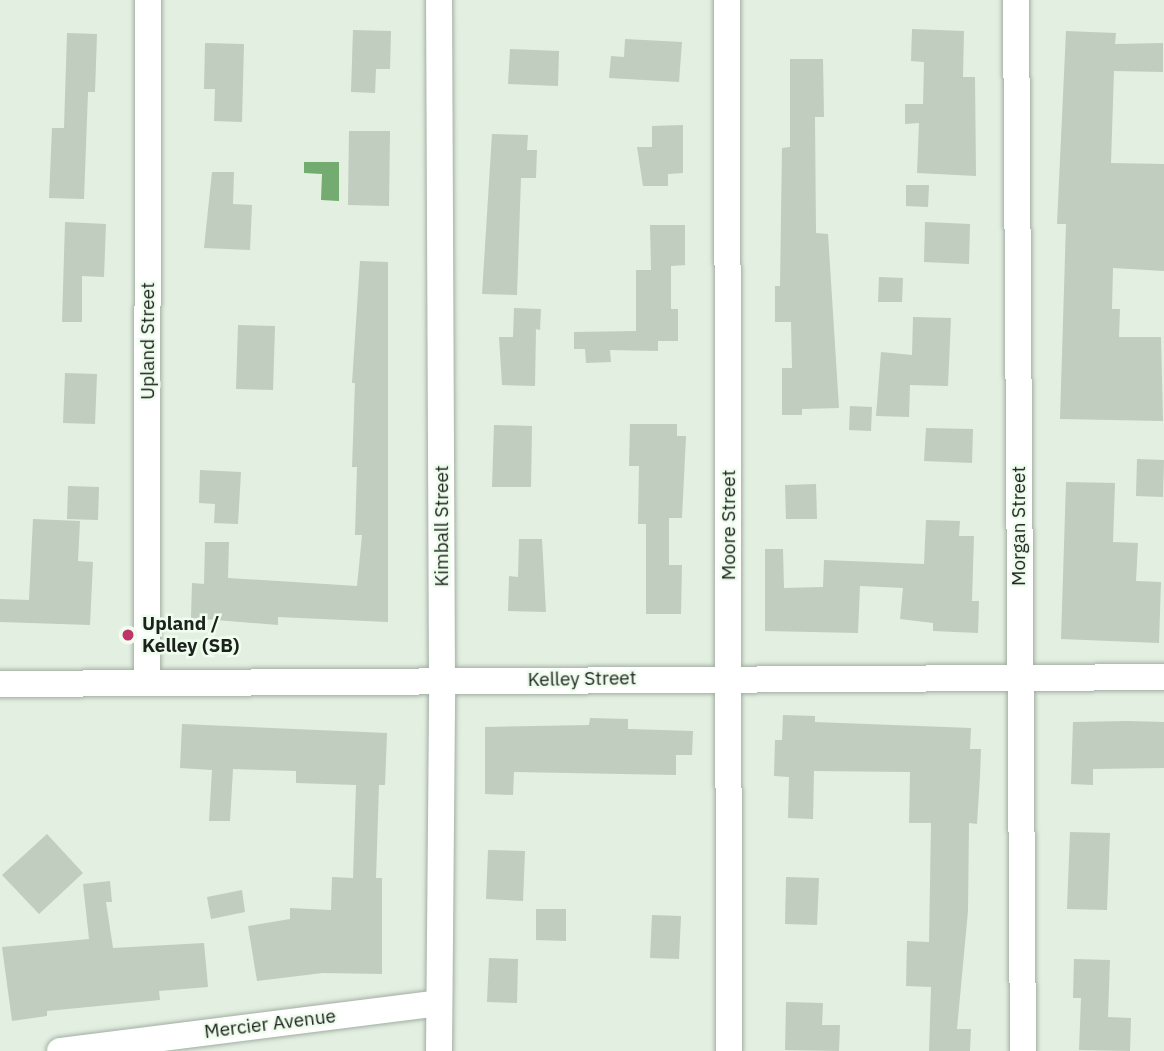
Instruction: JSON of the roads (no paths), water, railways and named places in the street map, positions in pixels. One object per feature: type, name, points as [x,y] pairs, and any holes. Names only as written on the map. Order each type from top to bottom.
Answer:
[{"type":"street","name":"Upland Street","points":[[147,681],[148,0]]},
{"type":"street","name":"Kimball Street","points":[[439,0],[442,681],[439,1051]]},
{"type":"street","name":"Moore Street","points":[[727,0],[729,1051]]},
{"type":"street","name":"Morgan Street","points":[[1016,0],[1023,1051]]},
{"type":"street","name":"Kelley Street","points":[[0,684],[147,681],[1164,677]]},
{"type":"street","name":"Mercier Avenue","points":[[60,1051],[438,1003]]},
{"type":"place","name":"Upland / Kelley (SB)","points":[[128,635]]}]
